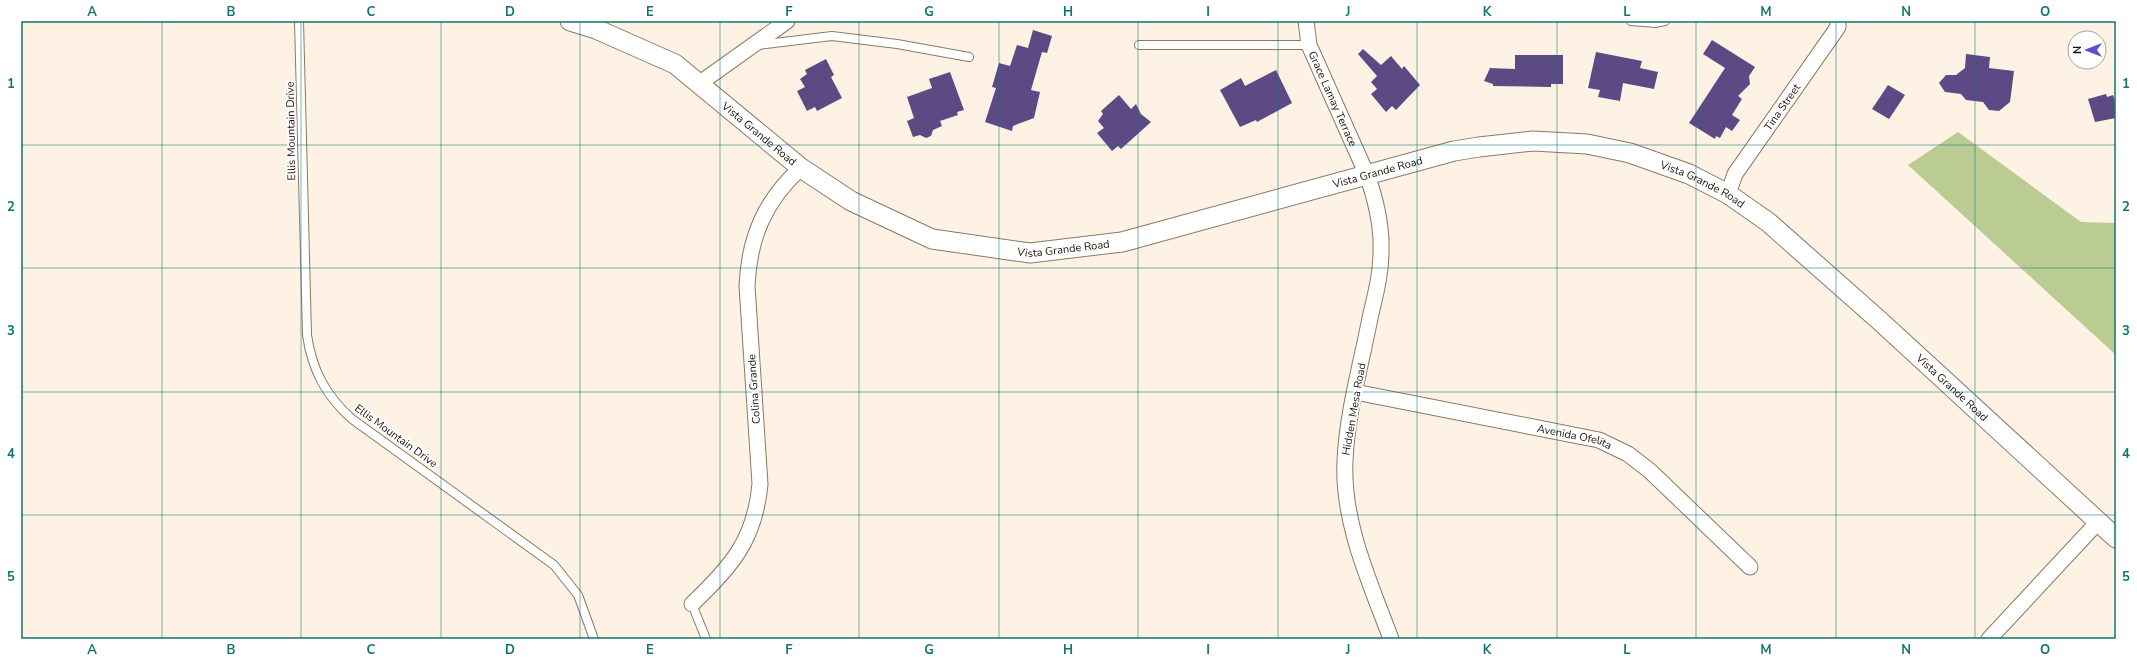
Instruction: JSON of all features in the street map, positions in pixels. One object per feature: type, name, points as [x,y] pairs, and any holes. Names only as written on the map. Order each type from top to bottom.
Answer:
[{"type":"street","name":"Vista Grande Road","points":[[570,21],[596,28],[676,64],[801,168],[851,201],[932,239],[1030,254],[1122,242],[1367,175],[1479,147],[1533,141],[1587,144],[1630,153],[1689,174],[1728,194],[1768,222],[1880,321],[2116,538]]},
{"type":"street","points":[[700,83],[787,21]]},
{"type":"street","name":"Grace Lamay Terrace","points":[[1306,21],[1309,45],[1367,175]]},
{"type":"street","name":"Tina Street","points":[[1728,194],[1736,174],[1838,27],[1838,21]]},
{"type":"street","name":"Colina Grande","points":[[692,604],[731,565],[747,539],[756,511],[760,484],[747,286],[748,267],[752,243],[763,214],[780,189],[801,168]]},
{"type":"street","name":"Hidden Mesa Road","points":[[1367,175],[1376,205],[1380,229],[1380,273],[1355,392],[1345,461],[1347,504],[1356,541],[1390,639]]},
{"type":"street","name":"Avenida Ofelita","points":[[1355,392],[1599,440],[1616,448],[1650,471],[1750,567]]},
{"type":"street","points":[[1989,639],[2098,522]]},
{"type":"lane","name":"Ellis Mountain Drive","points":[[299,21],[307,335],[316,373],[332,398],[352,419],[554,565],[578,594],[594,639]]},
{"type":"lane","points":[[1631,21],[1655,23],[1665,21]]},
{"type":"lane","points":[[753,45],[832,36],[897,44],[969,57]]},
{"type":"lane","points":[[1139,45],[1309,45]]},
{"type":"lane","points":[[692,604],[706,639]]},
{"type":"green space","points":[[1958,132],[2081,222],[2116,223],[2116,355],[1908,165]]},
{"type":"building","points":[[1033,30],[1052,36],[1047,53],[1042,52],[1031,90],[1040,92],[1034,118],[1013,126],[1012,131],[985,122],[996,88],[992,87],[999,63],[1010,66],[1017,45],[1028,48]]},
{"type":"building","points":[[1712,40],[1755,67],[1749,76],[1750,84],[1738,96],[1742,99],[1732,115],[1740,120],[1732,131],[1726,127],[1720,138],[1716,136],[1715,139],[1689,123],[1725,68],[1703,54]]},
{"type":"building","points":[[1363,49],[1381,65],[1391,56],[1402,69],[1404,66],[1420,85],[1396,110],[1392,106],[1386,112],[1371,94],[1377,89],[1371,82],[1377,76],[1358,54]]},
{"type":"building","points":[[1596,52],[1642,61],[1640,68],[1658,72],[1654,89],[1623,83],[1620,101],[1598,97],[1600,90],[1588,88]]},
{"type":"building","points":[[1966,54],[1990,57],[1989,68],[2014,71],[2010,102],[1999,111],[1989,110],[1983,102],[1966,100],[1961,94],[1945,92],[1939,83],[1946,75],[1956,75],[1965,68]]},
{"type":"building","points":[[1515,55],[1563,55],[1563,84],[1551,84],[1551,87],[1493,86],[1493,84],[1484,81],[1490,68],[1515,69]]},
{"type":"building","points":[[826,59],[834,75],[831,77],[842,98],[817,111],[815,107],[807,111],[797,91],[805,87],[800,79],[807,74],[805,70]]},
{"type":"building","points":[[1276,70],[1292,103],[1257,122],[1256,120],[1240,127],[1220,90],[1241,78],[1245,86]]},
{"type":"building","points":[[950,72],[964,110],[957,112],[958,115],[940,121],[942,126],[933,130],[931,136],[926,138],[920,135],[913,137],[907,121],[914,118],[907,97],[932,88],[929,79]]},
{"type":"building","points":[[1888,85],[1905,95],[1889,119],[1872,109]]},
{"type":"building","points":[[2106,94],[2107,97],[2113,95],[2116,105],[2116,118],[2095,122],[2088,99]]},
{"type":"building","points":[[1119,95],[1131,109],[1136,104],[1141,114],[1151,122],[1121,149],[1118,146],[1112,151],[1097,133],[1104,128],[1098,121],[1103,114],[1101,111]]}]
